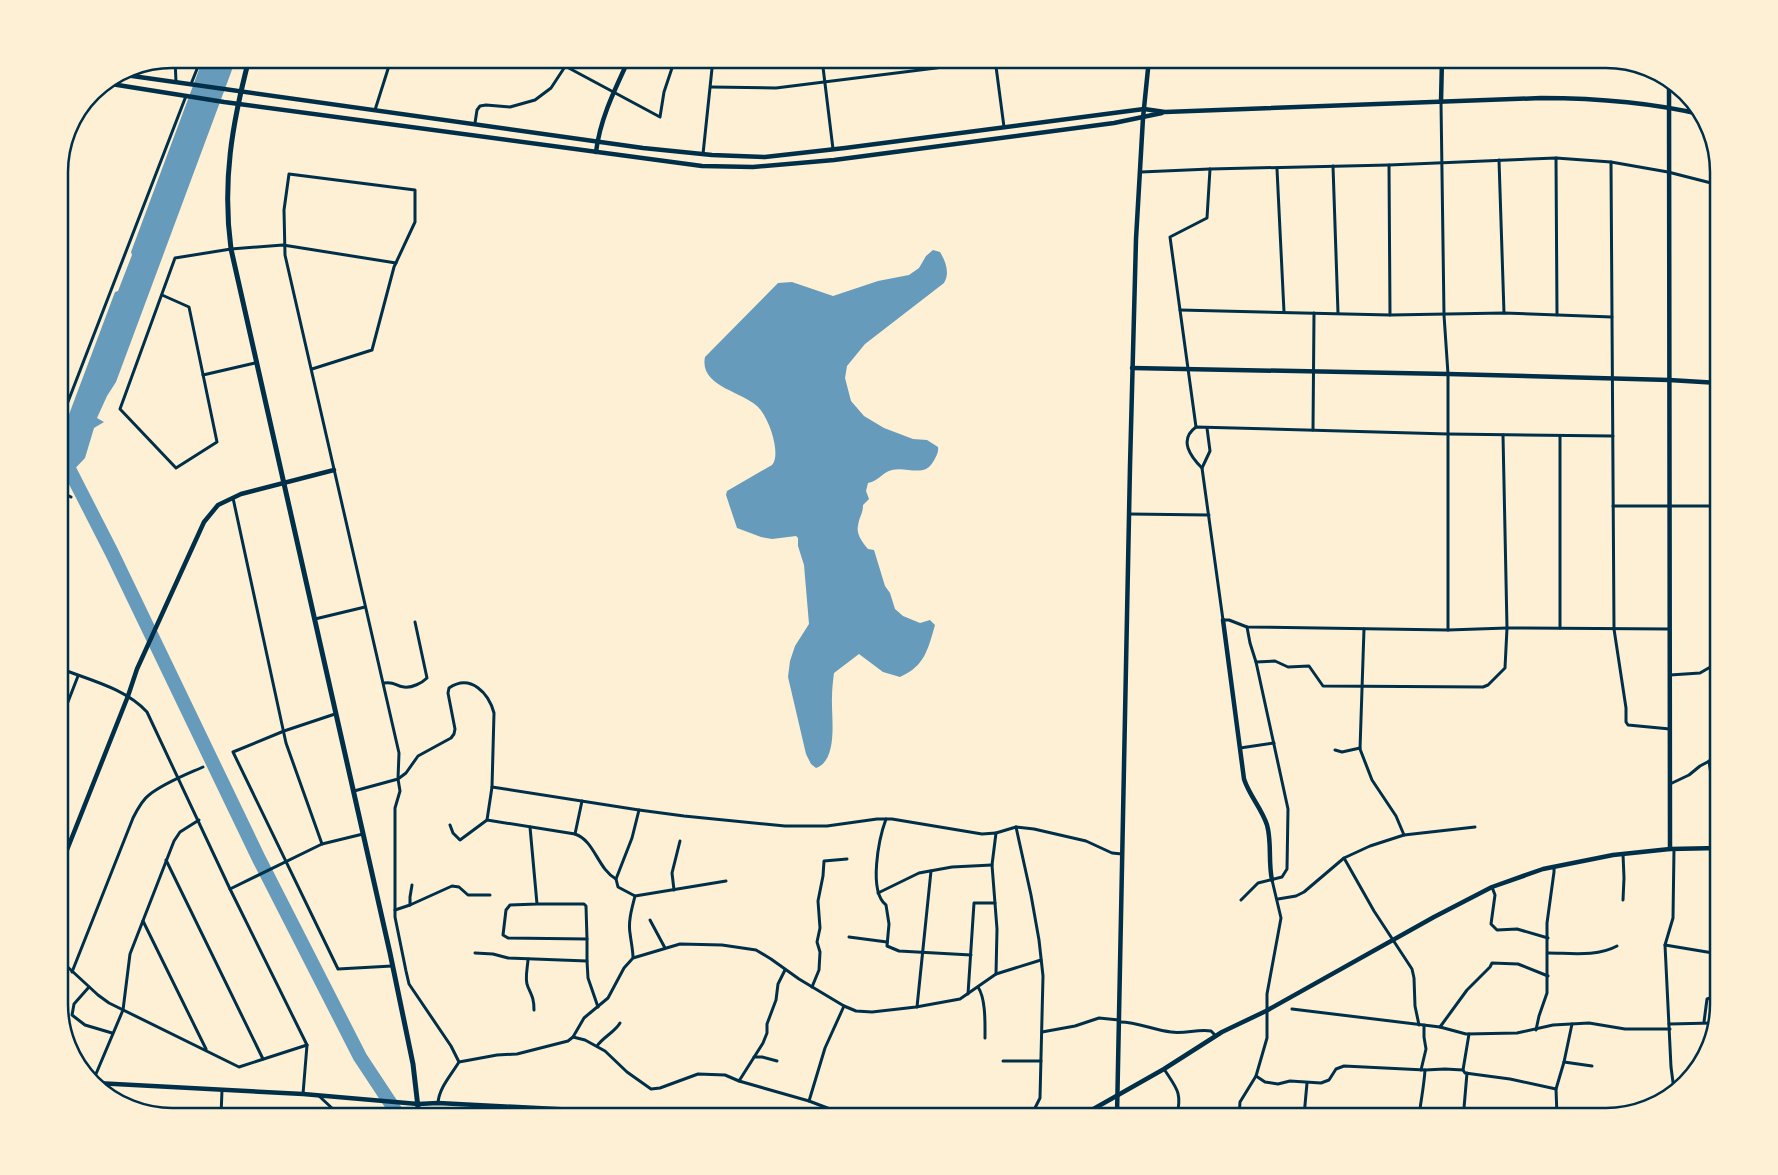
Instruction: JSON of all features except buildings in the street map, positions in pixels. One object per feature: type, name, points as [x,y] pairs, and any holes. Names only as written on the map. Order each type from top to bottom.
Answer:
[{"type":"main road","points":[[246,68],[237,103],[227,181],[231,249],[255,363],[393,966],[413,1064],[419,1108]]},
{"type":"street","points":[[710,87],[776,88],[939,67]]},
{"type":"street","points":[[995,67],[1004,126]]},
{"type":"street","points":[[1117,1108],[1132,368],[1136,239],[1143,118],[1148,67]]},
{"type":"street","points":[[1442,67],[1444,315],[1448,374],[1448,630]]},
{"type":"street","points":[[175,68],[176,82]]},
{"type":"street","points":[[192,85],[198,68]]},
{"type":"street","points":[[375,110],[388,68]]},
{"type":"street","points":[[475,123],[477,110],[480,106],[510,106],[535,100],[547,93],[564,68]]},
{"type":"street","points":[[568,68],[660,117],[664,92],[671,68]]},
{"type":"street","points":[[596,152],[613,93],[625,68]]},
{"type":"street","points":[[703,154],[712,68]]},
{"type":"street","points":[[823,68],[833,149]]},
{"type":"street","points":[[130,76],[598,141],[703,154],[765,157],[1144,109],[1165,112],[1541,98],[1594,98],[1668,106],[1692,112]]},
{"type":"street","points":[[115,85],[224,102],[438,129],[702,166],[782,165],[834,160],[1143,118],[1165,112]]},
{"type":"street","points":[[1669,88],[1669,629],[1673,918],[1666,945],[1673,1083]]},
{"type":"street","points":[[68,402],[188,96]]},
{"type":"street","points":[[1141,172],[1389,166],[1556,158],[1611,162],[1668,172],[1710,183]]},
{"type":"street","points":[[1556,158],[1557,315]]},
{"type":"street","points":[[1499,160],[1504,313]]},
{"type":"street","points":[[1611,162],[1614,628],[1626,708],[1626,722],[1628,724],[1670,729]]},
{"type":"street","points":[[1332,166],[1338,313]]},
{"type":"street","points":[[1389,166],[1390,315]]},
{"type":"street","points":[[1196,427],[1170,236],[1207,218],[1210,169]]},
{"type":"street","points":[[1277,169],[1284,312]]},
{"type":"street","points":[[312,369],[372,350],[394,267],[415,222],[415,190],[289,174],[284,210],[284,245],[334,470],[384,683],[399,754],[398,779],[400,791],[395,808],[395,910],[397,932],[409,984],[451,1046],[459,1062]]},
{"type":"street","points":[[162,295],[189,307],[217,442],[176,468],[120,409],[175,258],[231,249],[284,245],[396,263]]},
{"type":"street","points":[[1180,310],[1390,315],[1504,313],[1612,317]]},
{"type":"street","points":[[1313,430],[1314,313]]},
{"type":"street","points":[[203,375],[255,363]]},
{"type":"street","points":[[1132,368],[1612,378],[1710,382]]},
{"type":"street","points":[[1202,468],[1190,455],[1187,437],[1190,431],[1196,427],[1448,434],[1613,436]]},
{"type":"street","points":[[1207,428],[1210,451],[1202,468],[1240,748],[1247,787],[1267,824],[1269,867],[1281,912],[1281,921],[1267,994],[1266,1038],[1256,1076],[1240,1102],[1240,1108]]},
{"type":"street","points":[[1256,662],[1275,661],[1288,667],[1309,666],[1323,686],[1483,687],[1488,685],[1505,668],[1507,628],[1504,435]]},
{"type":"street","points":[[1560,436],[1560,628]]},
{"type":"street","points":[[68,847],[137,669],[204,522],[218,506],[240,494],[334,470]]},
{"type":"street","points":[[233,498],[286,743],[322,844]]},
{"type":"street","points":[[1613,506],[1710,506]]},
{"type":"street","points":[[1129,514],[1209,515]]},
{"type":"street","points":[[314,619],[366,607]]},
{"type":"street","points":[[1223,620],[1229,620],[1247,627],[1448,630],[1507,628],[1669,629]]},
{"type":"street","points":[[384,683],[392,682],[404,687],[422,682],[427,678],[415,622]]},
{"type":"street","points":[[1241,900],[1258,883],[1282,876],[1287,869],[1288,844],[1288,809],[1247,627]]},
{"type":"street","points":[[1364,629],[1360,748],[1372,780],[1396,816],[1404,835]]},
{"type":"street","points":[[1670,675],[1700,673],[1710,667]]},
{"type":"street","points":[[68,672],[128,696],[138,702],[147,712],[230,889],[307,1045],[303,1094]]},
{"type":"street","points":[[68,702],[78,676]]},
{"type":"street","points":[[353,792],[398,779],[406,773],[418,756],[450,738],[454,734],[455,729],[448,692],[449,688],[460,684],[472,685],[485,693],[491,702],[494,713],[492,787],[487,820],[460,840],[453,833],[450,825]]},
{"type":"street","points":[[335,714],[284,731],[234,752],[338,968],[393,966]]},
{"type":"street","points":[[1240,748],[1274,743]]},
{"type":"street","points":[[1335,750],[1342,752],[1360,748]]},
{"type":"street","points":[[1670,784],[1689,775],[1709,761],[1710,768]]},
{"type":"street","points":[[72,972],[132,818],[148,796],[203,767]]},
{"type":"street","points":[[492,787],[684,816],[785,826],[827,826],[886,819],[915,822],[982,834],[996,833],[1016,827],[1034,829],[1086,841],[1112,853],[1122,854]]},
{"type":"street","points":[[575,834],[582,801]]},
{"type":"street","points":[[616,879],[632,838],[639,810]]},
{"type":"street","points":[[886,819],[876,861],[878,893],[880,901],[886,905],[888,914],[887,946],[898,951],[971,955]]},
{"type":"street","points":[[96,1075],[112,1033],[123,1010],[130,954],[166,860],[180,832],[199,820]]},
{"type":"street","points":[[487,820],[581,836],[587,841],[604,869],[616,879],[618,886],[635,896],[726,881]]},
{"type":"street","points":[[530,827],[537,904]]},
{"type":"street","points":[[1016,827],[1031,895],[1043,976],[1040,1098],[1036,1108]]},
{"type":"street","points":[[1278,899],[1304,892],[1344,858],[1370,846],[1404,835],[1475,827]]},
{"type":"street","points":[[996,833],[992,865],[995,903],[996,974]]},
{"type":"street","points":[[230,889],[322,844],[363,834]]},
{"type":"street","points":[[674,890],[672,873],[680,841]]},
{"type":"street","points":[[1095,1108],[1164,1069],[1216,1036],[1266,1011],[1492,887],[1554,866],[1623,854],[1672,849],[1710,848]]},
{"type":"street","points":[[1623,854],[1623,900]]},
{"type":"street","points":[[1344,858],[1374,912],[1414,973],[1415,1006],[1419,1024]]},
{"type":"street","points":[[812,987],[819,970],[820,952],[817,937],[820,928],[818,901],[824,861],[847,859]]},
{"type":"street","points":[[166,860],[263,1059]]},
{"type":"street","points":[[878,893],[919,874],[931,871],[952,867],[992,865]]},
{"type":"street","points":[[1536,1030],[1538,1016],[1547,993],[1547,923],[1554,866]]},
{"type":"street","points":[[917,1007],[931,871]]},
{"type":"street","points":[[410,905],[412,885]]},
{"type":"street","points":[[395,910],[452,886],[459,887],[468,895],[490,895]]},
{"type":"street","points":[[1492,887],[1495,895],[1491,924],[1497,930],[1517,929],[1548,938]]},
{"type":"street","points":[[633,958],[630,914],[635,896]]},
{"type":"street","points":[[968,994],[974,903],[995,903]]},
{"type":"street","points":[[587,939],[508,938],[503,935],[506,910],[510,904],[584,904],[586,906],[587,939],[587,961],[588,978],[598,1007]]},
{"type":"street","points":[[650,920],[665,948]]},
{"type":"street","points":[[143,921],[206,1050]]},
{"type":"street","points":[[849,937],[888,942]]},
{"type":"street","points":[[438,1102],[442,1090],[459,1062],[497,1055],[517,1054],[568,1041],[573,1038],[584,1018],[608,998],[624,968],[633,958],[665,948],[687,944],[717,945],[760,951],[785,970],[844,1006],[856,1011],[872,1012],[917,1007],[960,999],[996,974],[1041,960]]},
{"type":"street","points":[[1666,945],[1710,952]]},
{"type":"street","points":[[1548,953],[1591,953],[1610,950],[1617,946]]},
{"type":"street","points":[[475,953],[493,954],[508,958],[587,961]]},
{"type":"street","points":[[528,959],[527,983],[532,994],[534,1010]]},
{"type":"street","points":[[1440,1027],[1467,990],[1487,971],[1492,963],[1518,964],[1548,976]]},
{"type":"street","points":[[68,968],[109,1003],[239,1067],[307,1045]]},
{"type":"street","points":[[739,1081],[763,1043],[776,1000],[778,984],[785,970]]},
{"type":"street","points":[[89,987],[74,1004],[72,1015],[85,1025],[112,1033]]},
{"type":"street","points":[[978,987],[981,991],[984,1009],[985,1038]]},
{"type":"street","points":[[1704,1022],[1706,1002],[1710,998]]},
{"type":"street","points":[[810,1101],[826,1048],[844,1006]]},
{"type":"street","points":[[1292,1009],[1419,1024],[1469,1034],[1517,1033],[1553,1025],[1589,1023],[1635,1030],[1670,1029]]},
{"type":"street","points":[[1042,1032],[1075,1026],[1099,1018],[1172,1032],[1185,1033],[1202,1029],[1212,1031],[1216,1036]]},
{"type":"street","points":[[1669,1024],[1709,1022]]},
{"type":"street","points":[[597,1046],[620,1023]]},
{"type":"street","points":[[1557,1108],[1556,1089],[1572,1024]]},
{"type":"street","points":[[1420,1108],[1421,1095],[1424,1090],[1423,1070],[1426,1049],[1424,1025]]},
{"type":"street","points":[[1463,1070],[1469,1034]]},
{"type":"street","points":[[573,1038],[585,1040],[605,1051],[627,1072],[650,1089],[660,1088],[698,1074],[725,1075],[828,1108]]},
{"type":"street","points":[[754,1057],[777,1061]]},
{"type":"street","points":[[1003,1061],[1041,1062]]},
{"type":"street","points":[[1564,1062],[1592,1066]]},
{"type":"street","points":[[1256,1076],[1265,1082],[1278,1084],[1290,1082],[1321,1083],[1329,1080],[1336,1069],[1344,1066],[1463,1070],[1467,1073],[1556,1089]]},
{"type":"street","points":[[1164,1069],[1179,1094],[1181,1100],[1179,1108]]},
{"type":"street","points":[[1464,1108],[1467,1073]]},
{"type":"street","points":[[1304,1108],[1306,1083]]},
{"type":"street","points":[[106,1084],[303,1094],[401,1101],[418,1104],[438,1102],[546,1108]]},
{"type":"street","points":[[221,1108],[222,1090]]},
{"type":"street","points":[[319,1096],[332,1108]]},
{"type":"water","points":[[200,68],[233,68],[116,382],[97,418],[104,422],[94,428],[85,458],[68,476],[68,417],[115,292],[118,291],[132,255],[131,252]]},
{"type":"water","points":[[933,250],[940,252],[945,264],[947,275],[944,283],[865,344],[847,366],[845,378],[851,401],[864,416],[884,428],[913,439],[927,440],[938,447],[938,453],[929,467],[920,471],[892,470],[875,481],[868,483],[866,491],[869,499],[863,505],[858,529],[860,538],[866,547],[874,550],[885,586],[890,593],[895,609],[903,616],[920,623],[930,620],[935,625],[927,649],[920,662],[915,668],[900,677],[883,672],[859,654],[834,673],[831,747],[823,763],[816,768],[811,764],[806,754],[788,677],[790,661],[795,646],[809,624],[804,565],[798,546],[798,538],[796,536],[772,539],[737,528],[726,495],[727,491],[772,465],[775,460],[775,444],[765,417],[757,406],[723,387],[708,375],[705,367],[705,357],[778,283],[792,282],[833,296],[878,281],[909,275],[919,268],[926,256]]},
{"type":"waterway","points":[[68,467],[112,553],[259,859],[360,1057],[394,1108]]}]
